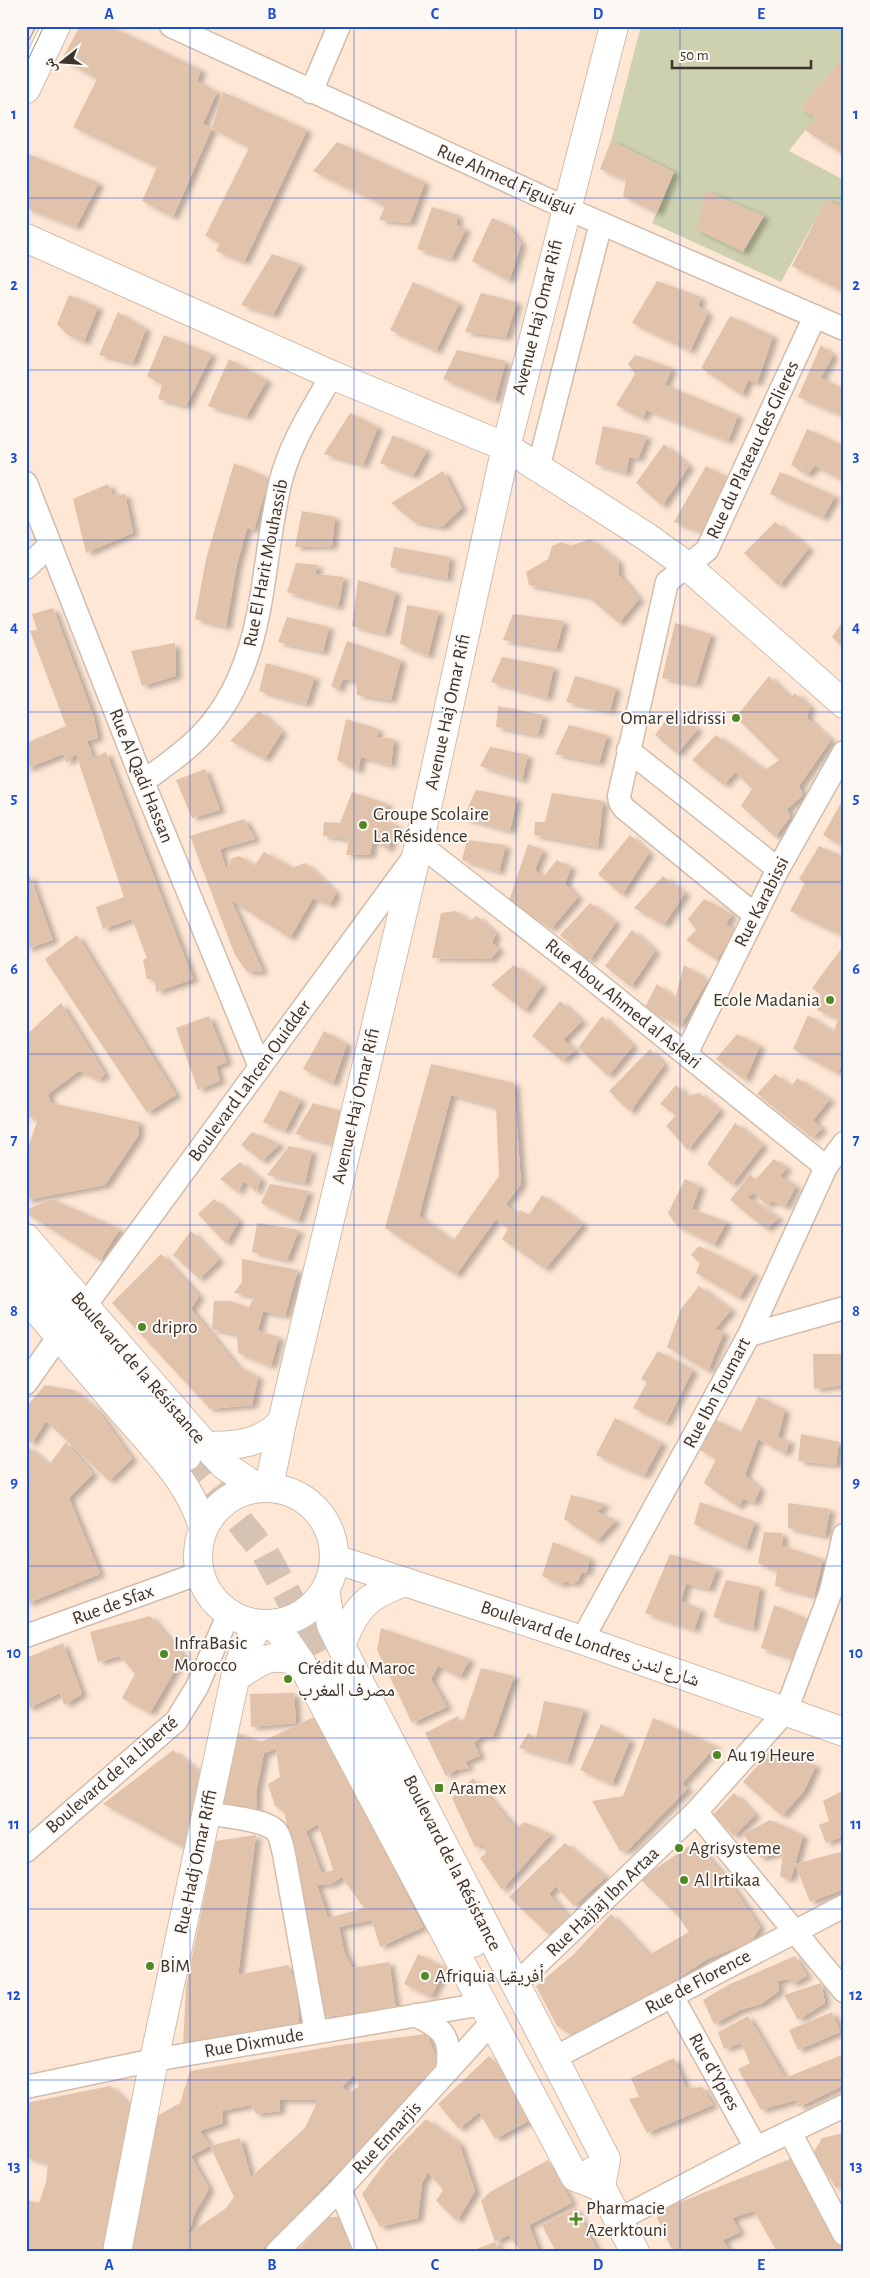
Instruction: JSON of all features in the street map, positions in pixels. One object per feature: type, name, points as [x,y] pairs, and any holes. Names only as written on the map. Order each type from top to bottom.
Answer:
[{"type":"street","points":[[26,89],[56,26]]},
{"type":"street","name":"Rue Ahmed Figuigui","points":[[170,26],[566,208],[844,329]]},
{"type":"street","points":[[311,92],[339,26]]},
{"type":"street","name":"Avenue Haj Omar Rifi","points":[[264,1487],[282,1422],[417,849],[506,447],[614,26]]},
{"type":"street","points":[[538,469],[601,223]]},
{"type":"street","points":[[26,238],[332,375],[506,447],[647,537],[686,565],[844,704]]},
{"type":"street","name":"Rue du Plateau des Glieres","points":[[755,915],[620,802],[619,796],[667,582],[707,550],[815,316]]},
{"type":"street","name":"Rue El Harit Mouhassib","points":[[143,782],[185,751],[206,730],[226,701],[245,664],[257,626],[280,483],[292,447],[332,375]]},
{"type":"street","name":"Rue Al Qadi Hassan","points":[[26,483],[143,782],[260,1067]]},
{"type":"street","points":[[26,568],[50,545]]},
{"type":"street","points":[[628,750],[778,868]]},
{"type":"street","name":"Rue Karabissi","points":[[686,1054],[778,868],[844,752]]},
{"type":"street","name":"Rue Abou Ahmed al Askari","points":[[417,849],[686,1054],[826,1167]]},
{"type":"street","name":"Boulevard Lahcen Ouidder","points":[[85,1306],[417,849]]},
{"type":"street","name":"Rue Ibn Toumart","points":[[582,1640],[749,1335],[826,1167],[844,1143]]},
{"type":"street","name":"Boulevard de la Résistance","points":[[26,1238],[85,1306],[197,1451],[264,1487]]},
{"type":"street","points":[[26,1267],[197,1451],[255,1441],[272,1432],[282,1422]]},
{"type":"street","name":"Boulevard de la Résistance","points":[[26,1297],[152,1446],[190,1495],[199,1512],[203,1529]]},
{"type":"street","points":[[749,1335],[844,1308]]},
{"type":"street","points":[[26,1383],[59,1336]]},
{"type":"street","points":[[264,1487],[293,1493],[313,1506],[327,1525],[332,1536],[334,1559],[333,1571],[325,1590],[311,1608],[291,1620],[265,1624],[240,1619],[229,1613],[211,1596],[200,1573],[198,1549],[203,1529],[214,1512],[229,1498],[248,1490],[264,1487]]},
{"type":"street","name":"Rue Hajjaj Ibn Artaa","points":[[515,1985],[696,1812],[786,1712],[830,1591],[844,1535]]},
{"type":"street","name":"Boulevard de Londres شارع لندن","points":[[334,1559],[582,1640],[844,1732]]},
{"type":"street","name":"Rue de Sfax","points":[[26,1636],[200,1573]]},
{"type":"street","points":[[341,1646],[349,1625],[364,1602],[380,1592],[405,1582]]},
{"type":"street","name":"Boulevard de la Résistance","points":[[265,1624],[280,1632],[302,1664],[575,2177],[601,2188],[606,2159],[341,1646],[329,1618],[325,1590]]},
{"type":"street","name":"Boulevard de la Liberté","points":[[26,1851],[176,1721],[198,1687],[229,1613]]},
{"type":"street","name":"Rue Hadj Omar Riffi","points":[[117,2252],[154,2060],[235,1678],[243,1654],[265,1624]]},
{"type":"street","points":[[235,1678],[270,1658],[290,1658],[302,1664]]},
{"type":"street","points":[[331,1675],[618,2220],[632,2251]]},
{"type":"street","points":[[696,1812],[844,1991]]},
{"type":"street","points":[[206,1813],[261,1824],[275,1830],[278,1834],[284,1854],[316,2032]]},
{"type":"street","name":"Rue de Florence","points":[[554,2058],[844,1906]]},
{"type":"street","name":"Rue d'Ypres","points":[[672,1996],[756,2148]]},
{"type":"street","name":"Rue Dixmude","points":[[26,2087],[154,2060],[415,2015],[488,2012]]},
{"type":"street","name":"Rue Ennarjis","points":[[277,2252],[340,2189],[448,2072],[488,2012]]},
{"type":"street","points":[[415,2015],[440,2029],[446,2036],[450,2056],[448,2072]]},
{"type":"street","points":[[618,2220],[756,2148],[844,2106]]},
{"type":"street","points":[[790,2132],[844,2234]]},
{"type":"street","points":[[340,2189],[366,2252]]},
{"type":"green space","points":[[641,26],[844,26],[844,63],[840,61],[801,108],[815,118],[789,151],[844,180],[844,208],[826,200],[781,282],[652,223],[674,172],[611,141]]},
{"type":"building","points":[[80,26],[110,26],[201,70],[197,81],[217,92],[203,124],[212,128],[173,217],[142,201],[157,167],[73,127],[97,79],[62,59]]},
{"type":"building","points":[[840,61],[844,63],[844,155],[805,130],[815,118],[801,108]]},
{"type":"building","points":[[223,92],[307,130],[244,262],[216,251],[220,243],[205,236],[249,148],[212,128]]},
{"type":"building","points":[[611,141],[674,172],[657,213],[623,196],[626,180],[600,169]]},
{"type":"building","points":[[337,142],[425,182],[410,223],[379,220],[385,206],[313,171]]},
{"type":"building","points":[[26,153],[99,183],[76,227],[26,208]]},
{"type":"building","points":[[706,191],[764,216],[743,252],[696,229]]},
{"type":"building","points":[[826,199],[844,208],[844,292],[792,266]]},
{"type":"building","points":[[432,207],[458,215],[456,225],[466,229],[451,259],[417,249]]},
{"type":"building","points":[[492,218],[508,225],[521,244],[509,281],[472,261]]},
{"type":"building","points":[[272,254],[300,264],[273,315],[241,305]]},
{"type":"building","points":[[657,281],[701,297],[698,306],[708,313],[690,351],[632,323]]},
{"type":"building","points":[[413,282],[459,303],[436,351],[390,330]]},
{"type":"building","points":[[481,293],[517,302],[506,337],[465,332]]},
{"type":"building","points":[[69,295],[98,307],[84,342],[68,335],[57,324]]},
{"type":"building","points":[[118,312],[146,329],[133,363],[99,355]]},
{"type":"building","points":[[730,316],[773,336],[757,383],[748,380],[742,395],[701,368]]},
{"type":"building","points":[[164,335],[212,354],[186,406],[158,399],[162,385],[147,376]]},
{"type":"building","points":[[821,345],[833,355],[821,378],[844,389],[844,416],[798,397]]},
{"type":"building","points":[[457,350],[506,361],[495,401],[443,379]]},
{"type":"building","points":[[635,355],[672,368],[665,385],[738,415],[728,441],[646,410],[643,419],[616,405],[635,374],[628,364]]},
{"type":"building","points":[[229,359],[267,380],[246,417],[208,406]]},
{"type":"building","points":[[350,413],[378,427],[363,465],[324,454]]},
{"type":"building","points":[[603,426],[647,436],[638,459],[629,457],[626,473],[595,464]]},
{"type":"building","points":[[807,429],[844,446],[844,481],[815,466],[807,475],[791,465]]},
{"type":"building","points":[[393,435],[427,450],[413,476],[380,463]]},
{"type":"building","points":[[664,444],[689,466],[662,506],[636,483]]},
{"type":"building","points":[[234,463],[269,478],[254,530],[247,528],[237,564],[226,627],[195,619],[206,559]]},
{"type":"building","points":[[706,466],[730,479],[704,533],[674,522]]},
{"type":"building","points":[[443,471],[462,508],[442,527],[414,522],[391,503]]},
{"type":"building","points":[[780,472],[835,496],[823,518],[770,494]]},
{"type":"building","points":[[108,484],[113,495],[125,494],[133,533],[86,553],[73,499]]},
{"type":"building","points":[[302,511],[335,517],[332,546],[295,547]]},
{"type":"building","points":[[775,522],[809,548],[779,586],[744,553]]},
{"type":"building","points":[[590,539],[618,561],[619,575],[639,599],[619,623],[587,596],[529,585],[526,572],[548,559],[552,546],[562,542],[570,546]]},
{"type":"building","points":[[394,547],[450,557],[447,579],[390,567]]},
{"type":"building","points":[[296,563],[318,565],[315,574],[344,577],[338,607],[287,592]]},
{"type":"building","points":[[358,580],[396,592],[385,634],[352,626]]},
{"type":"building","points":[[407,605],[439,611],[428,656],[400,644]]},
{"type":"building","points":[[53,608],[94,718],[98,738],[87,741],[93,758],[106,752],[193,979],[156,992],[155,980],[147,979],[143,960],[147,958],[132,919],[103,929],[96,907],[124,897],[76,754],[67,763],[63,754],[26,769],[26,743],[66,726],[30,631],[37,630],[32,614]]},
{"type":"building","points":[[513,614],[564,621],[556,649],[503,640]]},
{"type":"building","points":[[287,617],[329,627],[323,652],[278,642]]},
{"type":"building","points":[[844,620],[844,649],[832,637]]},
{"type":"building","points":[[675,623],[711,634],[696,684],[662,678]]},
{"type":"building","points":[[347,641],[401,660],[391,700],[357,695],[356,681],[343,679],[338,690],[331,686]]},
{"type":"building","points":[[175,643],[176,676],[142,686],[131,651]]},
{"type":"building","points":[[502,657],[554,667],[547,698],[491,682]]},
{"type":"building","points":[[266,663],[315,677],[306,704],[259,691]]},
{"type":"building","points":[[575,676],[616,688],[610,711],[566,702]]},
{"type":"building","points":[[769,676],[790,698],[795,693],[810,707],[807,718],[831,740],[799,786],[803,795],[787,809],[790,817],[775,837],[741,806],[752,789],[735,772],[724,785],[692,760],[716,735],[765,770],[779,760],[736,717]]},
{"type":"building","points":[[498,706],[543,715],[538,735],[496,727]]},
{"type":"building","points":[[259,711],[282,732],[265,759],[230,741]]},
{"type":"building","points":[[672,712],[698,729],[677,754],[655,735]]},
{"type":"building","points":[[346,719],[378,729],[377,737],[394,739],[391,765],[361,757],[358,771],[337,760]]},
{"type":"building","points":[[569,725],[607,735],[599,763],[555,754]]},
{"type":"building","points":[[490,747],[528,755],[522,780],[480,766]]},
{"type":"building","points":[[205,769],[220,810],[192,818],[176,780]]},
{"type":"building","points":[[476,790],[517,798],[510,831],[463,818]]},
{"type":"building","points":[[352,792],[388,804],[380,817],[396,825],[388,850],[373,839],[370,855],[346,855],[349,839],[323,836],[324,822],[340,823]]},
{"type":"building","points":[[552,793],[603,801],[598,847],[534,835],[535,822],[545,822]]},
{"type":"building","points":[[844,797],[844,847],[823,835]]},
{"type":"building","points":[[244,819],[255,839],[220,849],[226,869],[232,858],[240,856],[254,866],[264,852],[292,868],[305,863],[336,893],[330,905],[313,898],[290,938],[231,900],[263,972],[247,972],[235,955],[190,836]]},
{"type":"building","points":[[630,835],[649,853],[622,895],[598,874]]},
{"type":"building","points":[[467,840],[506,845],[499,872],[462,860]]},
{"type":"building","points":[[528,844],[543,850],[535,870],[543,877],[557,860],[571,867],[565,884],[578,897],[551,929],[509,901]]},
{"type":"building","points":[[819,846],[844,857],[844,936],[790,911],[805,883],[799,879]]},
{"type":"building","points":[[26,876],[30,876],[53,940],[26,949]]},
{"type":"building","points":[[663,876],[685,893],[664,925],[634,908]]},
{"type":"building","points":[[704,899],[732,914],[726,924],[738,934],[716,959],[686,940],[696,930],[688,919]]},
{"type":"building","points":[[590,903],[616,922],[589,961],[560,935]]},
{"type":"building","points":[[456,911],[469,921],[477,916],[496,934],[492,943],[499,949],[491,959],[432,958],[441,913]]},
{"type":"building","points":[[632,930],[655,951],[631,987],[605,966]]},
{"type":"building","points":[[77,935],[176,1095],[147,1113],[45,959]]},
{"type":"building","points":[[844,945],[844,1062],[837,1073],[793,1049],[808,1015],[834,1032],[838,1019],[817,1010],[821,995],[812,988]]},
{"type":"building","points":[[514,965],[542,985],[525,1011],[491,985]]},
{"type":"building","points":[[684,965],[708,980],[681,1025],[644,1009],[657,984],[675,999]]},
{"type":"building","points":[[560,1001],[582,1021],[563,1040],[576,1050],[562,1061],[532,1036]]},
{"type":"building","points":[[61,1003],[105,1074],[99,1080],[79,1071],[48,1094],[51,1103],[139,1122],[138,1136],[105,1185],[26,1200],[26,1145],[28,1147],[38,1119],[26,1116],[26,1035]]},
{"type":"building","points":[[209,1016],[227,1062],[216,1066],[220,1081],[198,1090],[176,1028]]},
{"type":"building","points":[[602,1016],[633,1046],[608,1076],[578,1048]]},
{"type":"building","points":[[324,1031],[347,1044],[333,1084],[303,1069]]},
{"type":"building","points":[[737,1034],[760,1046],[745,1080],[716,1059]]},
{"type":"building","points":[[650,1049],[664,1065],[630,1112],[609,1091]]},
{"type":"building","points":[[431,1064],[514,1083],[521,1184],[506,1204],[517,1215],[520,1210],[529,1215],[542,1195],[583,1224],[545,1269],[502,1239],[508,1229],[496,1219],[456,1275],[385,1228]],"holes":[[[451,1095],[496,1107],[499,1176],[453,1241],[419,1216]]]},
{"type":"building","points":[[775,1074],[791,1087],[797,1078],[830,1099],[813,1120],[822,1129],[812,1138],[757,1094]]},
{"type":"building","points":[[676,1085],[687,1096],[699,1093],[720,1110],[688,1150],[666,1126],[676,1115],[660,1104]]},
{"type":"building","points":[[280,1090],[301,1100],[285,1131],[263,1122]]},
{"type":"building","points":[[313,1103],[344,1112],[334,1144],[295,1134]]},
{"type":"building","points":[[735,1123],[763,1145],[732,1185],[707,1164]]},
{"type":"building","points":[[252,1132],[280,1144],[262,1161],[241,1145]]},
{"type":"building","points":[[289,1146],[312,1151],[305,1183],[267,1175]]},
{"type":"building","points":[[774,1159],[787,1168],[780,1176],[796,1186],[785,1207],[773,1201],[766,1205],[755,1193],[747,1197],[779,1218],[766,1229],[730,1200],[750,1174],[755,1180]]},
{"type":"building","points":[[240,1162],[261,1180],[256,1192],[244,1181],[238,1192],[220,1179]]},
{"type":"building","points":[[685,1179],[700,1186],[692,1209],[727,1222],[714,1245],[677,1226],[668,1213]]},
{"type":"building","points":[[270,1184],[309,1191],[298,1221],[261,1203]]},
{"type":"building","points":[[51,1199],[120,1229],[100,1260],[26,1213],[26,1210]]},
{"type":"building","points":[[214,1199],[239,1221],[226,1244],[198,1214]]},
{"type":"building","points":[[257,1223],[299,1230],[287,1260],[252,1252]]},
{"type":"building","points":[[191,1231],[219,1260],[199,1279],[173,1255]]},
{"type":"building","points":[[699,1246],[754,1274],[739,1298],[696,1273],[700,1263],[691,1255]]},
{"type":"building","points":[[161,1254],[199,1296],[191,1309],[237,1366],[258,1377],[252,1405],[210,1409],[112,1303]]},
{"type":"building","points":[[242,1259],[298,1270],[285,1316],[263,1311],[258,1331],[279,1337],[271,1366],[238,1353],[237,1334],[212,1329],[214,1301],[231,1301],[249,1308],[254,1296],[234,1293],[242,1282]]},
{"type":"building","points":[[699,1286],[731,1310],[715,1329],[724,1332],[708,1371],[667,1347],[681,1309]]},
{"type":"building","points":[[658,1351],[693,1370],[666,1423],[633,1408],[647,1382],[641,1379]]},
{"type":"building","points":[[813,1354],[844,1354],[844,1385],[814,1389]]},
{"type":"building","points":[[45,1385],[73,1390],[99,1412],[132,1459],[109,1481],[46,1421],[32,1443],[26,1439],[26,1407]]},
{"type":"building","points":[[758,1396],[785,1410],[778,1437],[790,1441],[785,1454],[758,1439],[745,1475],[760,1489],[754,1503],[743,1499],[738,1507],[704,1483],[716,1459],[700,1450],[714,1419],[741,1432]]},
{"type":"building","points":[[615,1418],[662,1443],[644,1476],[596,1455]]},
{"type":"building","points":[[801,1434],[839,1442],[836,1465],[798,1461]]},
{"type":"building","points":[[66,1442],[93,1474],[69,1498],[100,1574],[26,1604],[26,1445],[49,1465]]},
{"type":"building","points":[[571,1495],[606,1504],[597,1512],[616,1520],[597,1541],[564,1519]]},
{"type":"building","points":[[700,1502],[755,1522],[746,1549],[694,1524]]},
{"type":"building","points":[[788,1503],[830,1509],[825,1536],[788,1528]]},
{"type":"building","points":[[764,1532],[782,1533],[783,1546],[823,1559],[814,1596],[775,1586],[777,1571],[758,1563]]},
{"type":"building","points":[[553,1542],[590,1558],[587,1572],[581,1573],[578,1581],[571,1584],[566,1581],[562,1585],[542,1576]]},
{"type":"building","points":[[670,1554],[717,1568],[709,1589],[686,1584],[681,1601],[701,1609],[694,1630],[645,1613]]},
{"type":"building","points":[[726,1580],[760,1587],[753,1629],[713,1617]]},
{"type":"building","points":[[774,1605],[808,1619],[797,1660],[761,1648]]},
{"type":"building","points":[[150,1616],[183,1656],[150,1713],[122,1698],[135,1674],[120,1656],[98,1662],[90,1632]]},
{"type":"building","points":[[381,1628],[470,1659],[460,1677],[438,1666],[431,1679],[447,1707],[412,1723],[377,1650]]},
{"type":"building","points":[[63,1643],[82,1694],[64,1705],[60,1693],[29,1708],[26,1705],[26,1658]]},
{"type":"building","points":[[481,1668],[514,1676],[493,1736],[481,1737],[474,1743],[480,1756],[465,1762],[469,1768],[456,1770],[446,1776],[425,1733],[458,1716],[462,1725]]},
{"type":"building","points":[[294,1693],[296,1723],[251,1727],[250,1694]]},
{"type":"building","points":[[544,1701],[584,1709],[567,1762],[519,1748],[528,1733],[536,1738]]},
{"type":"building","points":[[316,1716],[423,1927],[380,1947],[372,1920],[339,1927],[344,1951],[352,1968],[389,1962],[396,2009],[323,2017],[309,1958],[305,1904],[284,1812],[275,1806],[268,1784],[280,1777],[276,1749],[264,1753],[257,1788],[256,1812],[222,1810],[234,1732],[261,1742]],"holes":[[[318,1824],[333,1870],[322,1874],[306,1831]],[[342,1877],[364,1908],[328,1918],[317,1885],[331,1884]]]},
{"type":"building","points":[[653,1718],[716,1746],[682,1784],[688,1788],[628,1850],[620,1851],[592,1801],[623,1796]]},
{"type":"building","points":[[601,1724],[630,1740],[612,1784],[580,1770]]},
{"type":"building","points":[[173,1750],[200,1773],[187,1849],[103,1804]]},
{"type":"building","points":[[770,1751],[816,1765],[804,1791],[782,1816],[743,1782]]},
{"type":"building","points":[[473,1778],[516,1829],[524,1822],[551,1834],[502,1890],[480,1858],[486,1853],[483,1844],[475,1847],[452,1798]]},
{"type":"building","points":[[840,1792],[844,1795],[844,1836],[826,1843],[819,1825],[829,1821],[823,1801]]},
{"type":"building","points":[[734,1793],[755,1815],[734,1836],[713,1815]]},
{"type":"building","points":[[770,1820],[803,1835],[791,1879],[780,1877],[783,1851],[761,1858],[743,1834]]},
{"type":"building","points":[[256,1835],[238,1975],[288,1965],[297,1986],[299,2027],[183,2047],[186,1986],[216,1841]]},
{"type":"building","points":[[695,1842],[728,1880],[760,1927],[751,1942],[707,1959],[668,1985],[612,2012],[573,2036],[557,2026],[536,1986],[573,1955],[611,1914],[649,1955],[689,1932],[678,1916],[640,1879]]},
{"type":"building","points":[[565,1843],[606,1877],[574,1906],[556,1886],[549,1894],[570,1919],[548,1934],[509,1897]]},
{"type":"building","points":[[844,1851],[844,1889],[810,1902],[795,1864]]},
{"type":"building","name":"Afriquia أفريقيا","points":[[418,1954],[446,1968],[431,1997],[404,1984]]},
{"type":"building","points":[[795,1956],[807,1976],[792,1984],[789,1979],[778,1981],[779,1991],[761,2004],[740,2010],[714,2024],[703,2000],[728,1985]]},
{"type":"building","points":[[821,1983],[825,2003],[798,2020],[784,1995]]},
{"type":"building","points":[[832,2012],[840,2032],[798,2050],[789,2030]]},
{"type":"building","points":[[748,2016],[785,2078],[844,2054],[844,2085],[799,2107],[796,2100],[761,2110],[738,2069],[750,2063],[741,2043],[724,2049],[718,2032]]},
{"type":"building","points":[[426,2034],[440,2066],[260,2252],[128,2252],[150,2120],[180,2103],[190,2071],[341,2045]],"holes":[[[354,2075],[359,2086],[350,2093],[342,2087]],[[280,2100],[318,2100],[305,2128],[251,2177],[240,2138],[210,2146],[200,2131],[223,2123],[222,2111],[251,2105],[256,2114],[280,2111]],[[210,2146],[234,2197],[225,2209],[188,2234],[195,2213],[209,2189],[191,2156]]]},
{"type":"building","points":[[489,2056],[507,2073],[530,2120],[495,2139],[479,2112],[459,2129],[438,2104]]},
{"type":"building","points":[[674,2058],[686,2088],[702,2087],[713,2105],[647,2133],[629,2099],[639,2097],[631,2078]]},
{"type":"building","points":[[110,2086],[132,2108],[101,2252],[26,2252],[26,2200],[39,2203],[46,2182],[48,2163],[26,2157],[26,2103]]},
{"type":"building","points":[[426,2119],[459,2143],[475,2191],[457,2221],[436,2201],[443,2190],[428,2172],[422,2183],[418,2218],[380,2227],[362,2194],[389,2157]]},
{"type":"building","points":[[844,2133],[844,2186],[836,2188],[813,2153],[822,2138]]},
{"type":"building","points":[[795,2157],[815,2206],[844,2252],[777,2252],[754,2211],[732,2218],[740,2232],[723,2240],[729,2250],[673,2252],[657,2218],[665,2208]]},
{"type":"building","points":[[548,2160],[572,2203],[529,2225],[539,2252],[515,2252],[519,2249],[509,2235],[495,2242],[481,2201],[490,2192]]},
{"type":"building","points":[[576,2208],[598,2252],[556,2252],[542,2225]]},
{"type":"building","points":[[329,2217],[346,2217],[361,2252],[296,2252]]},
{"type":"building","points":[[495,2242],[501,2252],[469,2252]]},
{"type":"tunnel","points":[[187,1456],[265,1553],[331,1675]]},
{"type":"tram line","points":[[26,46],[36,26]]},
{"type":"tram line","points":[[26,64],[44,26]]},
{"type":"place","name":"Omar el idrissi","points":[[736,718]]},
{"type":"place","name":"Groupe Scolaire La Résidence","points":[[363,825]]},
{"type":"place","name":"Ecole Madania","points":[[830,1000]]},
{"type":"place","name":"dripro","points":[[142,1327]]},
{"type":"place","name":"InfraBasic Morocco","points":[[164,1654]]},
{"type":"place","name":"Crédit du Maroc مصرف المغرب","points":[[288,1679]]},
{"type":"place","name":"Au 19 Heure","points":[[717,1755]]},
{"type":"place","name":"Aramex","points":[[439,1788]]},
{"type":"place","name":"Agrisysteme","points":[[679,1848]]},
{"type":"place","name":"Al Irtikaa","points":[[684,1880]]},
{"type":"place","name":"BİM","points":[[150,1966]]},
{"type":"place","name":"Afriquia أفريقيا","points":[[425,1976]]},
{"type":"place","name":"Pharmacie Azerktouni","points":[[576,2219]]}]
